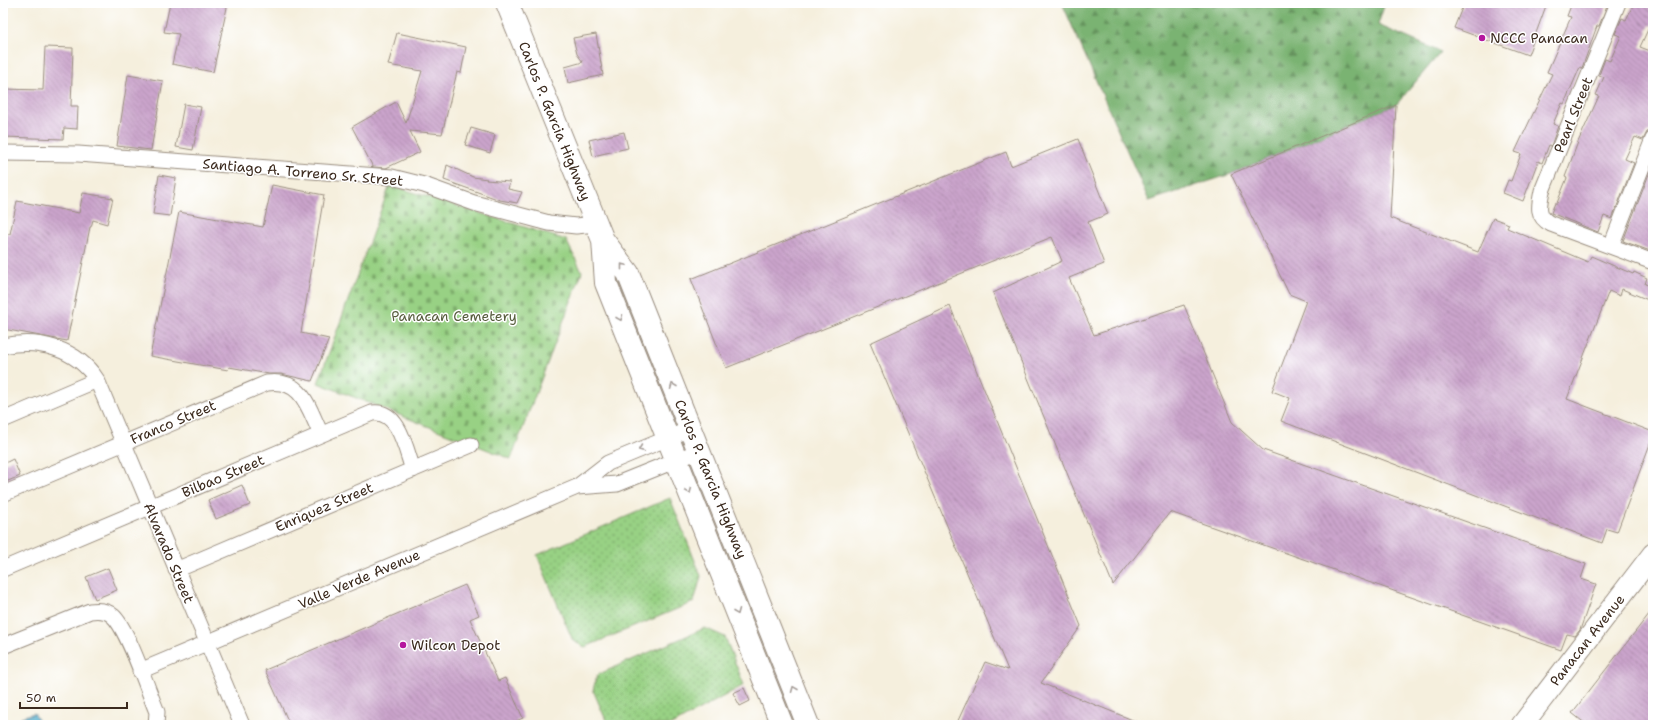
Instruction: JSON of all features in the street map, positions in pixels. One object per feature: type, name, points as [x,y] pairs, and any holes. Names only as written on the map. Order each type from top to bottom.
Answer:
[{"type":"highway","name":"Carlos P. Garcia Highway","points":[[507,3],[599,232],[628,273],[808,725]]},
{"type":"highway","name":"Carlos P. Garcia Highway","points":[[599,232],[606,283],[782,725]]},
{"type":"street","name":"Pearl Street","points":[[1611,246],[1550,224],[1544,221],[1540,214],[1542,191],[1618,3]]},
{"type":"street","points":[[1653,139],[1611,246],[1653,262]]},
{"type":"street","name":"Santiago A. Torreno Sr. Street","points":[[3,153],[78,154],[392,177],[424,185],[474,203],[549,223],[576,226],[599,232]]},
{"type":"street","name":"Alvarado Street","points":[[3,346],[25,343],[64,351],[75,356],[84,363],[97,380],[242,725]]},
{"type":"street","points":[[3,420],[97,380]]},
{"type":"street","name":"Franco Street","points":[[3,494],[267,383],[273,382],[287,384],[297,389],[321,434]]},
{"type":"street","name":"Bilbao Street","points":[[3,569],[372,413],[386,414],[395,422],[413,470]]},
{"type":"street","name":"Valle Verde Avenue","points":[[140,671],[577,487],[608,463],[690,429]]},
{"type":"street","name":"Enriquez Street","points":[[176,570],[471,445]]},
{"type":"street","name":"Valle Verde Avenue","points":[[577,487],[617,484],[699,451]]},
{"type":"street","points":[[625,456],[634,477]]},
{"type":"street","name":"Panacan Avenue","points":[[1522,725],[1653,554]]},
{"type":"street","points":[[3,646],[98,610],[112,614],[124,629],[157,712],[156,725]]},
{"type":"green space","points":[[1062,3],[1385,3],[1378,25],[1441,52],[1396,105],[1231,174],[1149,201]]},
{"type":"green space","name":"Panacan Cemetery","points":[[390,185],[566,240],[582,272],[511,459],[318,383]]},
{"type":"green space","points":[[670,498],[701,576],[694,602],[585,647],[573,641],[537,555]]},
{"type":"green space","points":[[705,628],[725,637],[744,685],[672,725],[608,725],[593,690],[597,675]]},
{"type":"water","points":[[34,713],[41,725],[13,725],[22,722],[21,717]]},
{"type":"building","points":[[170,3],[228,3],[213,72],[172,64],[179,34],[164,32]]},
{"type":"building","points":[[1464,3],[1547,3],[1528,55],[1454,28]]},
{"type":"building","points":[[1572,3],[1608,3],[1599,26],[1597,26],[1582,68],[1580,67],[1564,104],[1562,103],[1553,124],[1558,126],[1551,146],[1549,145],[1542,163],[1538,161],[1523,201],[1503,193],[1508,180],[1511,181],[1521,154],[1515,152],[1552,74],[1547,72],[1571,17],[1567,16]]},
{"type":"building","points":[[1634,3],[1653,3],[1653,26],[1650,25],[1640,47],[1653,52],[1653,130],[1647,132],[1643,140],[1635,137],[1625,159],[1634,163],[1612,219],[1604,216],[1598,232],[1551,213],[1555,203],[1557,203],[1567,178],[1565,177],[1578,142],[1599,96],[1596,95],[1604,77],[1599,75],[1605,59],[1610,61],[1621,36],[1615,34],[1622,18],[1626,20]]},
{"type":"building","points":[[397,33],[466,47],[461,73],[457,72],[442,134],[410,131],[420,152],[386,168],[373,167],[352,127],[396,102],[406,123],[422,71],[388,65]]},
{"type":"building","points":[[596,34],[603,75],[568,83],[565,67],[583,62],[577,54],[573,38]]},
{"type":"building","points":[[45,47],[73,48],[71,106],[78,106],[77,129],[64,128],[63,139],[3,137],[3,89],[43,90]]},
{"type":"building","points":[[128,75],[163,81],[151,150],[117,146]]},
{"type":"building","points":[[184,104],[201,107],[193,150],[176,147]]},
{"type":"building","points":[[1396,105],[1390,218],[1478,252],[1493,218],[1509,224],[1507,228],[1588,262],[1591,256],[1633,274],[1634,272],[1647,278],[1645,284],[1653,287],[1653,302],[1622,289],[1620,296],[1609,291],[1567,399],[1653,432],[1653,436],[1617,532],[1607,529],[1602,543],[1281,421],[1290,398],[1272,391],[1306,301],[1289,294],[1231,174]]},
{"type":"building","points":[[471,128],[495,135],[490,153],[465,145]]},
{"type":"building","points":[[624,132],[628,148],[593,156],[589,140]]},
{"type":"building","points":[[1078,139],[1108,214],[1088,222],[1104,264],[1069,278],[1094,335],[1184,305],[1232,422],[1263,450],[1586,564],[1581,579],[1596,584],[1580,630],[1575,636],[1567,634],[1561,650],[1170,512],[1113,585],[993,293],[1062,261],[1052,237],[726,368],[691,279],[1006,152],[1011,166]]},
{"type":"building","points":[[447,165],[473,177],[487,179],[486,180],[510,182],[508,189],[522,192],[517,203],[500,200],[444,180]]},
{"type":"building","points":[[1651,169],[1653,170],[1653,252],[1623,241]]},
{"type":"building","points":[[159,175],[176,178],[170,216],[153,214]]},
{"type":"building","points":[[272,185],[324,195],[301,333],[329,339],[312,381],[281,374],[269,374],[229,367],[228,370],[150,356],[179,212],[263,227]]},
{"type":"building","points":[[83,193],[113,198],[107,224],[93,220],[90,227],[67,341],[3,329],[3,233],[10,234],[17,201],[79,213]]},
{"type":"building","points":[[950,306],[1081,626],[1041,683],[1145,725],[956,725],[985,662],[1008,670],[870,343]]},
{"type":"building","points":[[13,459],[20,476],[3,483],[3,464]]},
{"type":"building","points":[[242,485],[250,505],[216,519],[208,500]]},
{"type":"building","points":[[108,568],[117,590],[95,599],[86,577]]},
{"type":"building","name":"Wilcon Depot","points":[[465,585],[479,615],[470,619],[498,681],[505,678],[523,718],[516,721],[518,725],[290,725],[265,670]]},
{"type":"building","points":[[1653,609],[1653,725],[1587,725],[1572,713]]},
{"type":"building","points":[[744,688],[750,701],[740,706],[733,693]]},
{"type":"place","name":"NCCC Panacan","points":[[1482,38]]},
{"type":"place","name":"Wilcon Depot","points":[[403,645]]}]
